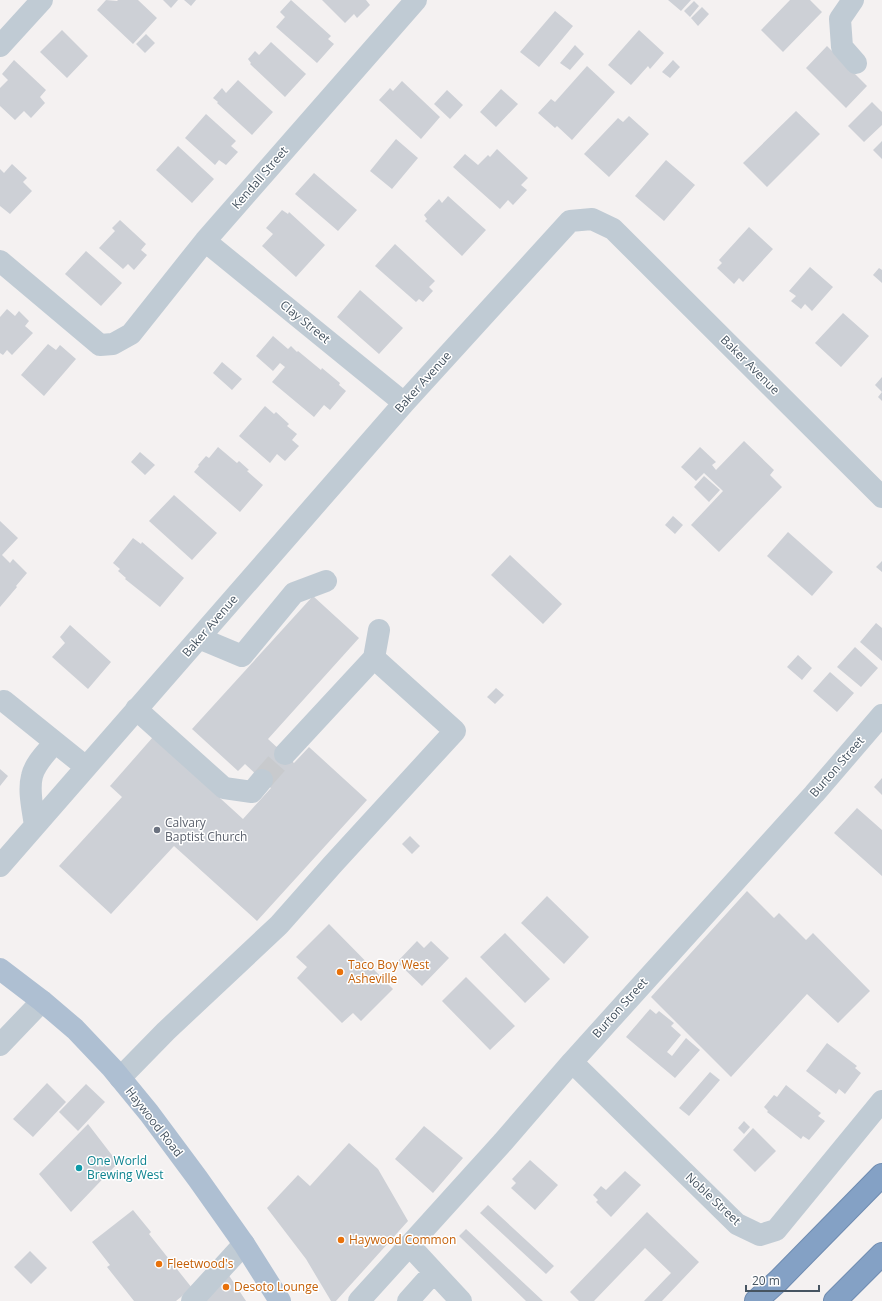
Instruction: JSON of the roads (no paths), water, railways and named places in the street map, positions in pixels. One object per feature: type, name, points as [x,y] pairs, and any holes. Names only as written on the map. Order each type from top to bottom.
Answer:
[{"type":"highway","points":[[756,1301],[778,1281],[882,1175]]},
{"type":"highway","points":[[835,1301],[882,1254]]},
{"type":"main road","name":"Haywood Road","points":[[0,970],[42,1001],[75,1029],[112,1068],[198,1179],[244,1244],[280,1301]]},
{"type":"street","name":"Kendall Street","points":[[0,261],[100,344],[113,344],[131,334],[205,241],[416,0]]},
{"type":"street","points":[[853,0],[840,19],[842,47],[856,63]]},
{"type":"street","points":[[0,46],[38,1]]},
{"type":"street","name":"Baker Avenue","points":[[0,866],[404,403],[570,221],[592,219],[613,229],[882,497]]},
{"type":"street","name":"Clay Street","points":[[205,241],[404,403]]},
{"type":"street","points":[[199,638],[242,656],[294,593],[326,581]]},
{"type":"street","points":[[285,754],[374,658],[379,630]]},
{"type":"street","points":[[120,1078],[166,1031],[279,925],[338,858],[455,731],[374,658]]},
{"type":"street","points":[[4,701],[86,767]]},
{"type":"street","points":[[136,709],[224,788],[252,792],[262,780]]},
{"type":"street","name":"Burton Street","points":[[363,1299],[409,1245],[503,1142],[572,1062],[814,794],[882,715]]},
{"type":"street","points":[[35,826],[31,790],[32,775],[38,763],[55,742]]},
{"type":"street","points":[[0,1045],[42,1001]]},
{"type":"street","name":"Noble Street","points":[[572,1062],[736,1224],[760,1235],[776,1230],[882,1101]]},
{"type":"street","points":[[192,1301],[244,1244]]},
{"type":"street","points":[[409,1245],[461,1301]]},
{"type":"street","points":[[408,1301],[434,1272]]},
{"type":"tunnel","points":[[262,780],[285,754]]},
{"type":"place","name":"Calvary Baptist Church","points":[[157,830]]},
{"type":"place","name":"Taco Boy West Asheville","points":[[340,972]]},
{"type":"place","name":"One World Brewing West","points":[[79,1168]]},
{"type":"place","name":"Haywood Common","points":[[341,1240]]},
{"type":"place","name":"Fleetwood's","points":[[159,1264]]},
{"type":"place","name":"Desoto Lounge","points":[[226,1287]]}]
